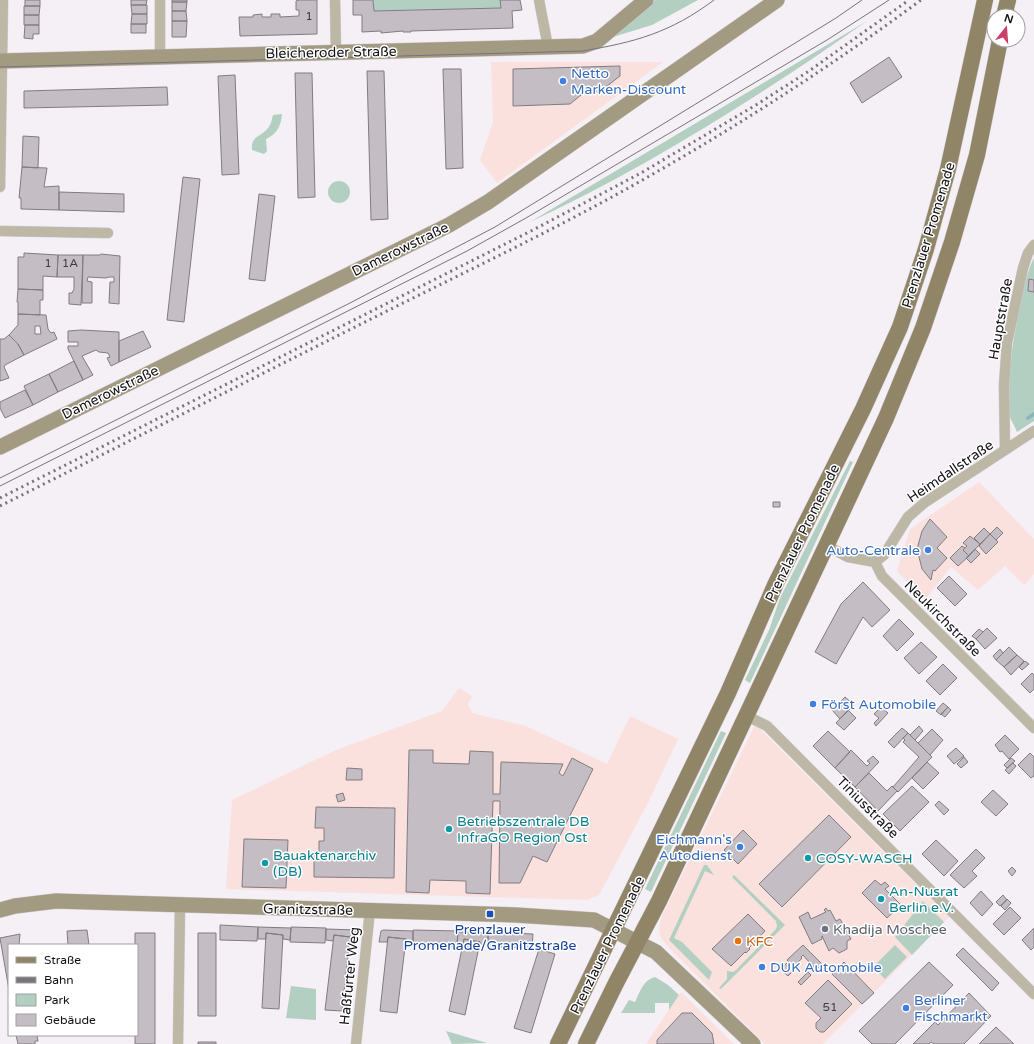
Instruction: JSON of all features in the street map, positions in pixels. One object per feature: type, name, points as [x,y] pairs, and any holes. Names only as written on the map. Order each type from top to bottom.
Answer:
[{"type":"main road","name":"Bleicheroder Straße","points":[[1,61],[548,47],[591,44],[646,0]]},
{"type":"main road","name":"Prenzlauer Promenade","points":[[558,1044],[728,693],[776,583],[863,409],[897,334],[926,249],[948,169],[985,0]]},
{"type":"main road","name":"Damerowstraße","points":[[0,447],[449,225],[488,202],[775,2]]},
{"type":"main road","name":"Prenzlauer Promenade","points":[[586,1044],[637,941],[659,901],[886,418],[923,328],[952,242],[977,155],[998,48]]},
{"type":"main road","name":"Granitzstraße","points":[[0,910],[15,906],[56,901],[370,910],[581,918],[594,920],[615,929],[656,952],[753,1044]]},
{"type":"street","points":[[0,187],[3,0]]},
{"type":"street","points":[[160,0],[160,57]]},
{"type":"street","points":[[335,0],[336,52]]},
{"type":"street","points":[[539,0],[548,47]]},
{"type":"street","points":[[0,231],[108,233]]},
{"type":"street","name":"Hauptstraße","points":[[1005,450],[1004,385],[1007,343],[1023,268],[1028,253],[1034,244]]},
{"type":"street","name":"Heimdallstraße","points":[[875,562],[884,555],[908,517],[924,503],[1034,431]]},
{"type":"street","points":[[825,545],[848,557],[875,562]]},
{"type":"street","name":"Neukirchstraße","points":[[875,562],[882,576],[1034,728]]},
{"type":"street","name":"Tiniusstraße","points":[[745,716],[767,726],[1034,994]]},
{"type":"street","points":[[178,1044],[180,905]]},
{"type":"street","name":"Haßfurter Weg","points":[[356,1044],[370,910]]},
{"type":"shaded area","points":[[491,62],[663,62],[497,183],[480,160],[493,122]]},
{"type":"shaded area","points":[[979,482],[1034,539],[1034,574],[1024,585],[1005,566],[978,590],[951,567],[925,600],[897,571],[910,529]]},
{"type":"shaded area","points":[[459,688],[472,696],[468,704],[472,713],[526,726],[607,764],[630,716],[678,739],[650,799],[599,895],[588,900],[226,889],[232,800],[336,750],[442,711]]},
{"type":"shaded area","points":[[754,727],[758,727],[949,917],[823,1044],[765,1044],[666,945],[660,936],[659,928],[661,918]]},
{"type":"shaded area","points":[[681,992],[734,1044],[646,1044]]},
{"type":"green space","points":[[373,0],[500,0],[501,8],[374,11]]},
{"type":"green space","points":[[655,0],[698,0],[652,25],[613,37]]},
{"type":"green space","points":[[867,21],[786,76],[703,129],[617,178],[530,222]]},
{"type":"green space","points":[[282,114],[278,129],[273,135],[266,139],[267,151],[264,154],[252,150],[254,139],[269,127],[273,115]]},
{"type":"green space","points":[[339,181],[347,184],[350,192],[347,200],[339,203],[331,200],[328,192],[331,184]]},
{"type":"green space","points":[[1034,258],[1034,421],[1017,432],[1009,415],[1008,402],[1011,360],[1014,335],[1024,288]]},
{"type":"green space","points":[[850,461],[853,462],[750,683],[745,680],[769,630],[780,598]]},
{"type":"green space","points":[[721,731],[726,733],[651,892],[645,889]]},
{"type":"green space","points":[[704,865],[707,865],[714,875],[705,871],[674,938],[682,942],[712,972],[709,980],[669,940]]},
{"type":"green space","points":[[734,875],[785,925],[721,989],[719,988],[727,979],[727,971],[733,972],[736,970],[776,929],[777,926],[776,921],[732,877]]},
{"type":"green space","points":[[923,901],[944,922],[912,955],[895,937]]},
{"type":"green space","points":[[895,945],[907,957],[885,979],[873,967]]},
{"type":"green space","points":[[655,977],[668,985],[679,995],[669,1010],[669,1003],[655,1003],[655,1013],[621,1013],[629,1000],[635,1002],[640,990],[648,981]]},
{"type":"green space","points":[[291,986],[316,989],[316,1020],[286,1018]]},
{"type":"green space","points":[[446,1031],[487,1043],[452,1044]]},
{"type":"building","points":[[25,0],[40,0],[40,6],[25,6]]},
{"type":"building","points":[[131,0],[147,0],[146,5],[131,5]]},
{"type":"building","points":[[172,0],[187,0],[187,2],[172,2]]},
{"type":"building","points":[[317,0],[317,34],[240,36],[239,17],[253,17],[253,15],[262,14],[262,17],[271,17],[271,14],[280,14],[280,17],[299,16],[299,10],[296,10],[296,1]]},
{"type":"building","points":[[353,0],[373,0],[374,11],[501,8],[500,0],[520,0],[522,10],[512,11],[513,28],[381,33],[381,31],[362,32],[362,15],[353,15]]},
{"type":"building","points":[[172,2],[187,2],[186,11],[172,11]]},
{"type":"building","points":[[131,5],[147,5],[147,14],[132,14]]},
{"type":"building","points":[[24,6],[40,6],[39,15],[24,15]]},
{"type":"building","points":[[172,11],[186,11],[187,21],[172,21]]},
{"type":"building","points":[[132,14],[147,14],[147,24],[131,24]]},
{"type":"building","points":[[24,15],[39,15],[39,25],[24,25]]},
{"type":"building","points":[[172,21],[187,21],[186,37],[172,37]]},
{"type":"building","points":[[131,24],[146,24],[146,33],[131,33]]},
{"type":"building","points":[[25,25],[39,25],[39,34],[33,34],[33,39],[24,38]]},
{"type":"building","points":[[889,57],[902,77],[862,103],[850,83]]},
{"type":"building","name":"Netto Marken-Discount","points":[[620,66],[620,76],[598,93],[592,86],[570,104],[513,106],[513,69]]},
{"type":"building","points":[[443,69],[461,69],[463,168],[446,169]]},
{"type":"building","points":[[367,71],[384,71],[388,219],[371,220]]},
{"type":"building","points":[[295,73],[312,73],[315,197],[298,198]]},
{"type":"building","points":[[235,75],[239,174],[222,175],[218,76]]},
{"type":"building","points":[[167,87],[168,105],[24,108],[24,91]]},
{"type":"building","points":[[23,136],[39,137],[38,168],[22,167]]},
{"type":"building","points":[[22,167],[47,168],[44,187],[59,186],[59,210],[21,209],[21,198],[19,198]]},
{"type":"building","points":[[183,177],[200,179],[184,322],[167,320]]},
{"type":"building","points":[[59,192],[124,194],[124,212],[59,210]]},
{"type":"building","points":[[259,194],[275,196],[265,281],[249,279]]},
{"type":"building","points":[[24,253],[58,255],[57,277],[43,276],[43,290],[18,289],[18,257],[24,257]]},
{"type":"building","points":[[101,254],[120,256],[119,304],[109,303],[110,282],[114,282],[114,277],[88,277],[87,281],[92,282],[92,303],[82,303],[83,255]]},
{"type":"building","points":[[58,255],[83,255],[81,305],[69,304],[69,293],[72,293],[74,289],[74,277],[57,277]]},
{"type":"building","points":[[1029,279],[1034,280],[1034,292],[1028,291]]},
{"type":"building","points":[[18,289],[43,290],[43,300],[40,300],[40,315],[18,314]]},
{"type":"building","points":[[18,314],[46,315],[48,329],[51,333],[54,332],[57,339],[24,355],[18,344],[9,335],[18,325]],"holes":[[[35,326],[40,326],[41,334],[35,334]]]},
{"type":"building","points":[[81,330],[119,332],[119,362],[111,366],[107,358],[110,357],[108,353],[99,352],[96,350],[82,356],[93,375],[83,380],[68,349],[68,346],[78,346],[78,342],[68,342],[68,331]]},
{"type":"building","points":[[143,331],[151,347],[119,362],[119,341]]},
{"type":"building","points":[[9,335],[18,344],[24,355],[5,365],[4,367],[9,378],[0,381],[0,339],[4,339]]},
{"type":"building","points":[[74,361],[83,380],[58,392],[49,374]]},
{"type":"building","points":[[49,374],[58,392],[33,405],[24,386]]},
{"type":"building","points":[[25,390],[33,405],[5,418],[0,408],[0,402]]},
{"type":"building","points":[[773,502],[780,502],[780,507],[773,507]]},
{"type":"building","name":"Auto-Centrale","points":[[930,519],[947,537],[937,548],[947,558],[935,571],[933,570],[931,580],[922,569],[917,549],[922,531]]},
{"type":"building","points":[[997,527],[1003,533],[996,540],[990,534]]},
{"type":"building","points":[[984,528],[990,534],[980,544],[974,538]]},
{"type":"building","points":[[990,534],[998,542],[986,554],[979,546]]},
{"type":"building","points":[[970,536],[980,544],[969,556],[963,550],[967,546],[963,543]]},
{"type":"building","points":[[962,546],[965,548],[963,550],[969,556],[958,566],[950,558]]},
{"type":"building","points":[[975,549],[980,554],[971,563],[966,558]]},
{"type":"building","points":[[949,576],[967,594],[955,606],[937,588]]},
{"type":"building","points":[[863,582],[890,610],[872,627],[863,617],[836,664],[815,652],[841,604]]},
{"type":"building","points":[[899,619],[914,634],[897,651],[883,636]]},
{"type":"building","points":[[987,628],[997,638],[985,649],[976,639]]},
{"type":"building","points":[[979,629],[983,632],[976,639],[972,636]]},
{"type":"building","points":[[921,642],[937,657],[919,674],[904,658]]},
{"type":"building","points":[[1009,647],[1017,655],[1004,667],[996,660]]},
{"type":"building","points":[[1000,649],[1003,653],[996,660],[993,656]]},
{"type":"building","points":[[1017,655],[1024,661],[1011,675],[1004,667]]},
{"type":"building","points":[[1025,661],[1029,664],[1022,670],[1019,667]]},
{"type":"building","points":[[943,664],[957,678],[940,695],[926,681]]},
{"type":"building","points":[[1032,673],[1034,675],[1034,689],[1030,693],[1021,684]]},
{"type":"building","points":[[845,697],[854,705],[840,719],[832,710]]},
{"type":"building","points":[[943,703],[948,707],[941,715],[936,711]]},
{"type":"building","points":[[881,707],[888,713],[876,726],[874,723],[879,718],[874,714]]},
{"type":"building","points":[[948,707],[951,710],[945,717],[941,714]]},
{"type":"building","points":[[848,710],[856,718],[844,730],[836,723]]},
{"type":"building","points":[[919,726],[923,731],[915,740],[910,735]]},
{"type":"building","points":[[902,728],[908,733],[894,748],[888,742]]},
{"type":"building","points":[[932,729],[943,740],[930,755],[918,743]]},
{"type":"building","points":[[828,731],[850,752],[835,768],[813,746]]},
{"type":"building","points":[[908,733],[932,757],[898,792],[893,787],[919,757],[903,742],[905,740],[903,738]]},
{"type":"building","points":[[1005,735],[1019,749],[1009,759],[1002,751],[1000,752],[995,745]]},
{"type":"building","points":[[956,748],[964,756],[954,764],[947,756]]},
{"type":"building","name":"Betriebszentrale DB InfraGO Region Ost","points":[[409,750],[433,750],[433,763],[469,764],[470,751],[493,752],[493,794],[500,794],[501,762],[563,764],[559,773],[563,776],[572,758],[593,769],[547,862],[533,856],[520,883],[499,883],[500,801],[493,801],[490,894],[466,893],[466,881],[430,880],[429,893],[406,892]]},
{"type":"building","points":[[851,750],[867,766],[870,763],[867,761],[873,756],[879,762],[855,787],[835,768]]},
{"type":"building","points":[[1030,753],[1034,757],[1034,776],[1031,778],[1018,765]]},
{"type":"building","points":[[964,757],[968,762],[961,768],[957,764]]},
{"type":"building","points":[[1011,758],[1015,761],[1007,768],[1004,765]]},
{"type":"building","points":[[927,762],[939,773],[923,789],[912,778]]},
{"type":"building","points":[[1013,763],[1016,766],[1009,774],[1005,770]]},
{"type":"building","points":[[347,768],[362,769],[362,780],[346,780]]},
{"type":"building","points":[[869,773],[887,791],[892,786],[897,791],[878,811],[855,787]]},
{"type":"building","points":[[912,786],[929,802],[900,831],[883,814]]},
{"type":"building","points":[[993,790],[1008,804],[996,816],[981,802]]},
{"type":"building","points":[[343,793],[345,800],[338,802],[336,795]]},
{"type":"building","points":[[939,801],[949,810],[944,815],[935,805]]},
{"type":"building","points":[[316,807],[395,808],[394,878],[314,877],[314,854],[319,854],[319,841],[324,841],[324,828],[315,828]]},
{"type":"building","name":"COSY-WASCH","points":[[829,815],[851,837],[782,907],[759,884]]},
{"type":"building","name":"Eichmann's Autodienst","points":[[743,830],[757,844],[738,864],[724,850]]},
{"type":"building","name":"Bauaktenarchiv (DB)","points":[[244,839],[288,840],[286,888],[242,887]]},
{"type":"building","points":[[936,840],[958,861],[944,876],[922,854]]},
{"type":"building","points":[[976,849],[985,858],[972,871],[977,876],[964,888],[950,875]]},
{"type":"building","points":[[1012,867],[1016,871],[1012,876],[1008,871]]},
{"type":"building","name":"An-Nusrat Berlin e.V.","points":[[875,880],[881,885],[885,882],[889,886],[885,889],[901,905],[887,918],[862,893]]},
{"type":"building","points":[[981,891],[993,904],[982,916],[970,903]]},
{"type":"building","points":[[1003,895],[1007,900],[1000,906],[996,902]]},
{"type":"building","points":[[1007,899],[1011,903],[1005,910],[1001,906]]},
{"type":"building","points":[[1010,907],[1021,918],[1004,935],[993,924]]},
{"type":"building","name":"Khadija Moschee","points":[[826,908],[828,911],[830,910],[836,921],[840,919],[851,939],[847,941],[847,949],[839,953],[833,948],[829,951],[822,936],[822,939],[812,944],[799,917],[808,912],[811,919],[826,912],[824,910]]},
{"type":"building","name":"KFC","points":[[748,914],[765,931],[749,948],[750,949],[731,966],[712,949]]},
{"type":"building","points":[[220,925],[258,927],[257,941],[220,940]]},
{"type":"building","points":[[258,927],[291,928],[290,940],[283,939],[283,935],[266,933],[266,939],[258,939]]},
{"type":"building","points":[[291,927],[326,928],[325,943],[290,942]]},
{"type":"building","points":[[1034,928],[1034,947],[1031,950],[1022,940]]},
{"type":"building","points":[[326,929],[357,930],[357,942],[350,942],[350,937],[334,935],[333,941],[326,940]]},
{"type":"building","points":[[87,930],[89,944],[68,944],[67,931]]},
{"type":"building","points":[[413,930],[458,931],[457,946],[413,945]]},
{"type":"building","points":[[381,931],[413,931],[413,942],[405,942],[406,939],[388,937],[387,942],[379,942]]},
{"type":"building","points":[[458,932],[488,933],[488,945],[464,939],[463,944],[457,944]]},
{"type":"building","points":[[488,932],[533,934],[532,948],[488,947]]},
{"type":"building","points":[[135,933],[155,933],[155,1044],[135,1044],[135,1036],[138,1036],[138,944],[135,944]]},
{"type":"building","points":[[198,933],[216,933],[216,1016],[198,1016]]},
{"type":"building","points":[[266,933],[283,935],[279,1009],[262,1008]]},
{"type":"building","points":[[20,934],[19,944],[8,944],[8,984],[0,938]]},
{"type":"building","points":[[334,935],[350,937],[342,1011],[325,1010]]},
{"type":"building","points":[[388,937],[406,939],[397,1013],[380,1011]]},
{"type":"building","points":[[464,939],[480,942],[465,1015],[449,1011]]},
{"type":"building","points":[[803,945],[822,964],[816,970],[803,955],[794,967],[787,960]]},
{"type":"building","points":[[963,948],[999,983],[992,991],[956,955]]},
{"type":"building","points":[[539,949],[555,954],[531,1033],[514,1028]]},
{"type":"building","points":[[844,962],[874,993],[862,1004],[832,974]]},
{"type":"building","name":"Berliner Fischmarkt","points":[[929,962],[953,985],[895,1044],[872,1044],[859,1031]]},
{"type":"building","points":[[787,963],[794,970],[788,976],[780,969]]},
{"type":"building","points":[[808,972],[811,975],[801,985],[798,982]]},
{"type":"building","points":[[828,980],[852,1004],[824,1032],[820,1032],[816,1028],[816,1023],[821,1018],[805,1003]]},
{"type":"building","points":[[969,993],[991,1016],[964,1044],[934,1044],[931,1042],[929,1044],[913,1044],[935,1022],[938,1025]]},
{"type":"building","points":[[682,1013],[692,1013],[712,1033],[714,1044],[657,1044],[657,1040]]},
{"type":"building","points":[[996,1027],[1014,1044],[979,1044]]},
{"type":"building","points":[[16,1036],[37,1036],[38,1041],[35,1041],[35,1044],[18,1044]]},
{"type":"building","points":[[198,1042],[216,1042],[216,1044],[198,1044]]},
{"type":"waterway","points":[[1028,418],[1034,414]]},
{"type":"tram line","points":[[0,67],[583,51],[636,40],[652,34],[682,21],[714,0]]},
{"type":"tram line","points":[[0,478],[350,303],[495,227],[836,18],[862,0]]},
{"type":"tram line","points":[[0,486],[467,251],[526,218],[827,40],[889,0]]},
{"type":"railway","points":[[0,498],[531,231],[641,173],[756,105],[809,71],[909,0]]},
{"type":"railway","points":[[0,506],[614,196],[717,137],[786,93],[854,48],[921,0]]},
{"type":"place","name":"Netto Marken-Discount","points":[[563,81]]},
{"type":"place","name":"Auto-Centrale","points":[[928,550]]},
{"type":"place","name":"Först Automobile","points":[[813,704]]},
{"type":"place","name":"Betriebszentrale DB InfraGO Region Ost","points":[[449,829]]},
{"type":"place","name":"Eichmann's Autodienst","points":[[740,847]]},
{"type":"place","name":"COSY-WASCH","points":[[808,858]]},
{"type":"place","name":"Bauaktenarchiv (DB)","points":[[265,863]]},
{"type":"place","name":"An-Nusrat Berlin e.V.","points":[[881,899]]},
{"type":"place","name":"Prenzlauer Promenade/Granitzstraße","points":[[490,914]]},
{"type":"place","name":"Khadija Moschee","points":[[825,929]]},
{"type":"place","name":"KFC","points":[[738,941]]},
{"type":"place","name":"DUK Automobile","points":[[762,967]]},
{"type":"place","name":"Berliner Fischmarkt","points":[[906,1008]]}]
